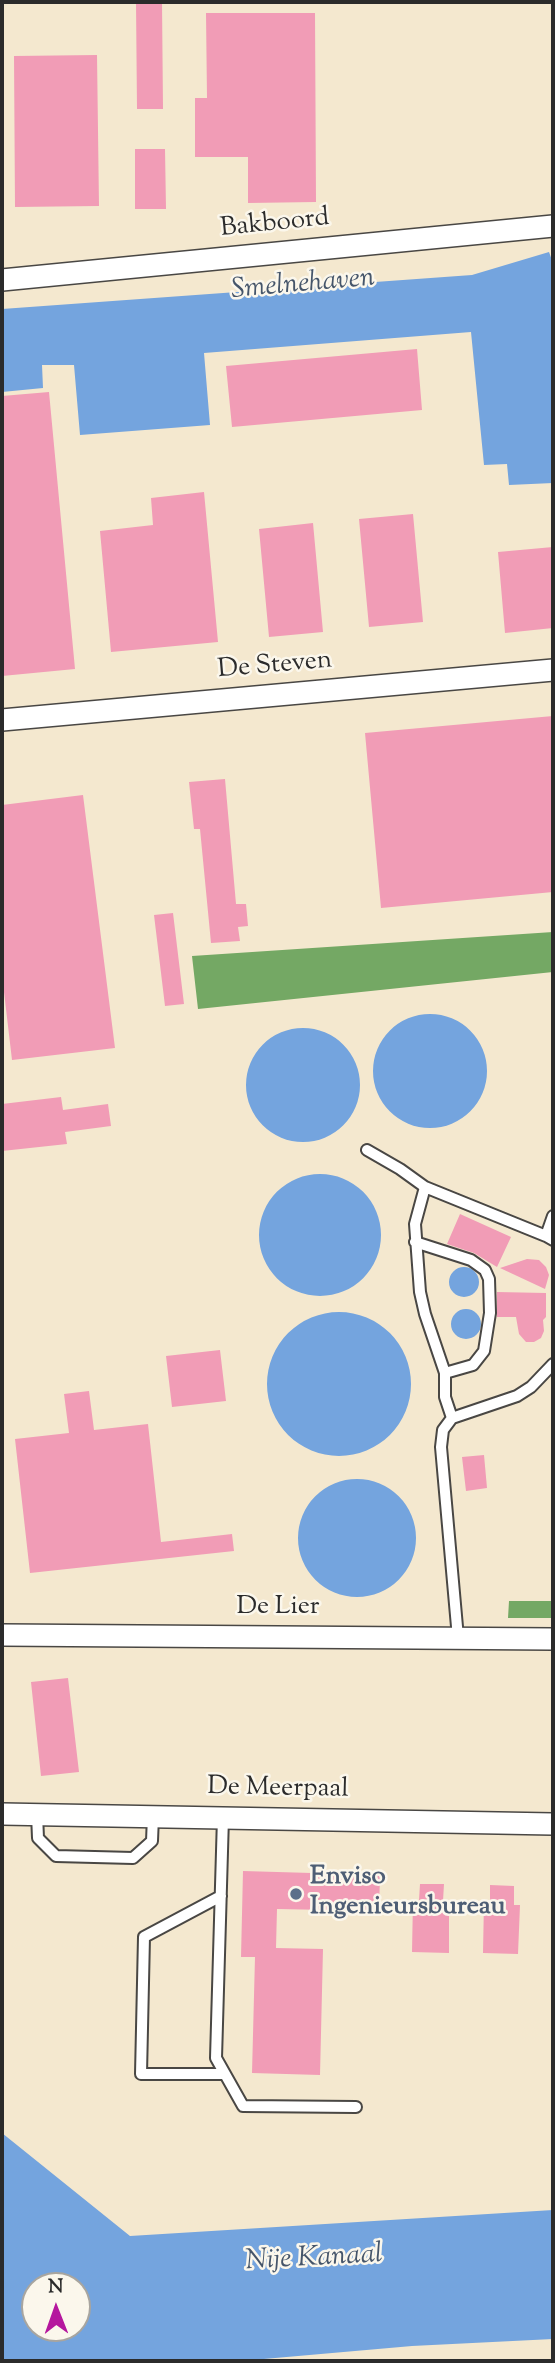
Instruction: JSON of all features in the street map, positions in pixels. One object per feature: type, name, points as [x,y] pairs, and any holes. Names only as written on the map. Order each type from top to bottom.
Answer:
[{"type":"street","name":"Bakboord","points":[[2,280],[553,226]]},
{"type":"street","name":"De Steven","points":[[2,720],[553,670]]},
{"type":"street","name":"De Lier","points":[[2,1635],[553,1639]]},
{"type":"street","name":"De Meerpaal","points":[[2,1814],[553,1824]]},
{"type":"lane","points":[[367,1150],[425,1187],[550,1238],[553,1216]]},
{"type":"lane","points":[[425,1187],[416,1216],[415,1241],[420,1292],[445,1373],[445,1397],[452,1418]]},
{"type":"lane","points":[[415,1241],[471,1260],[485,1270],[489,1279],[490,1313],[484,1351],[473,1365],[445,1373]]},
{"type":"lane","points":[[458,1638],[441,1447],[443,1430],[452,1418],[517,1396],[531,1387],[553,1364]]},
{"type":"lane","points":[[37,1814],[38,1838],[56,1856],[133,1858],[152,1841],[153,1816]]},
{"type":"lane","points":[[223,1817],[216,2058],[243,2106],[356,2107]]},
{"type":"lane","points":[[221,1896],[144,1937],[141,2074],[225,2074]]},
{"type":"green space","points":[[553,932],[553,972],[198,1009],[192,956]]},
{"type":"green space","points":[[509,1601],[553,1601],[553,1618],[508,1618]]},
{"type":"water","points":[[549,252],[553,263],[553,483],[509,485],[507,464],[484,465],[471,332],[204,353],[210,425],[80,435],[74,365],[42,365],[43,388],[2,392],[2,309],[472,275]]},
{"type":"water","points":[[430,1014],[452,1018],[462,1023],[478,1039],[483,1049],[487,1071],[483,1093],[478,1103],[462,1119],[452,1124],[430,1128],[408,1124],[398,1119],[382,1103],[377,1093],[373,1071],[377,1049],[382,1039],[398,1023],[408,1018]]},
{"type":"water","points":[[303,1028],[325,1032],[335,1037],[351,1053],[356,1063],[360,1085],[356,1107],[351,1117],[335,1133],[325,1138],[303,1142],[281,1138],[271,1133],[255,1117],[250,1107],[246,1085],[250,1063],[255,1053],[271,1037],[281,1032]]},
{"type":"water","points":[[320,1174],[343,1179],[363,1192],[376,1212],[381,1235],[376,1258],[363,1278],[343,1291],[320,1296],[297,1291],[277,1278],[264,1258],[259,1235],[264,1212],[277,1192],[297,1179]]},
{"type":"water","points":[[464,1267],[475,1271],[479,1282],[475,1293],[464,1297],[453,1293],[449,1282],[453,1271]]},
{"type":"water","points":[[466,1309],[472,1310],[480,1318],[480,1330],[472,1338],[466,1339],[460,1338],[452,1330],[451,1324],[452,1318],[460,1310]]},
{"type":"water","points":[[339,1312],[367,1317],[390,1333],[406,1356],[411,1384],[406,1412],[390,1435],[367,1451],[339,1456],[311,1451],[288,1435],[272,1412],[267,1384],[272,1356],[288,1333],[311,1317]]},
{"type":"water","points":[[357,1479],[380,1484],[399,1496],[411,1515],[416,1538],[411,1561],[399,1580],[380,1592],[357,1597],[334,1592],[315,1580],[303,1561],[298,1538],[303,1515],[315,1496],[334,1484]]},
{"type":"water","name":"Nije Kanaal","points":[[2,2133],[130,2236],[553,2210],[553,2339],[412,2346],[241,2361],[2,2361]]},
{"type":"building","points":[[136,2],[162,2],[163,109],[137,109]]},
{"type":"building","points":[[206,13],[315,13],[316,202],[248,203],[248,157],[195,157],[195,98],[207,98]]},
{"type":"building","points":[[97,55],[99,206],[15,207],[14,56]]},
{"type":"building","points":[[135,149],[165,149],[166,209],[135,209]]},
{"type":"building","points":[[417,349],[422,410],[232,427],[226,366]]},
{"type":"building","points":[[49,392],[75,669],[2,676],[2,396]]},
{"type":"building","points":[[204,492],[218,642],[111,652],[100,531],[153,525],[151,498]]},
{"type":"building","points":[[413,514],[423,622],[369,627],[359,519]]},
{"type":"building","points":[[313,523],[323,632],[269,637],[259,529]]},
{"type":"building","points":[[553,547],[553,628],[505,633],[498,552]]},
{"type":"building","points":[[553,716],[553,892],[381,908],[365,733]]},
{"type":"building","points":[[225,779],[236,904],[246,904],[248,926],[238,927],[240,941],[211,943],[200,829],[194,829],[189,782]]},
{"type":"building","points":[[83,795],[115,1048],[12,1060],[2,975],[2,805]]},
{"type":"building","points":[[173,913],[184,1004],[165,1006],[154,915]]},
{"type":"building","points":[[61,1097],[63,1110],[108,1104],[111,1126],[65,1132],[67,1144],[2,1151],[2,1104]]},
{"type":"building","points":[[460,1214],[511,1237],[497,1267],[474,1253],[447,1244]]},
{"type":"building","points":[[527,1259],[539,1260],[546,1267],[549,1275],[545,1289],[500,1268]]},
{"type":"building","points":[[497,1292],[546,1293],[546,1317],[543,1320],[544,1331],[541,1338],[526,1342],[519,1334],[516,1317],[497,1317]]},
{"type":"building","points":[[220,1350],[226,1401],[172,1407],[166,1356]]},
{"type":"building","points":[[89,1391],[94,1430],[148,1424],[161,1542],[232,1534],[234,1551],[30,1573],[15,1439],[69,1433],[64,1394]]},
{"type":"building","points":[[484,1455],[487,1488],[466,1491],[462,1457]]},
{"type":"building","points":[[68,1678],[79,1772],[41,1776],[31,1682]]},
{"type":"building","points":[[243,1871],[380,1875],[379,1911],[277,1909],[276,1948],[323,1949],[320,2075],[252,2073],[255,1957],[241,1957]]},
{"type":"building","points":[[420,1884],[444,1884],[443,1901],[449,1901],[449,1953],[412,1952],[413,1900],[419,1900]]},
{"type":"building","points":[[490,1885],[514,1886],[514,1905],[520,1905],[518,1954],[483,1953],[484,1901],[490,1902]]},
{"type":"place","name":"Enviso Ingenieursbureau","points":[[296,1894]]},
{"type":"water label","name":"Smelnehaven","points":[[303,286]]}]
